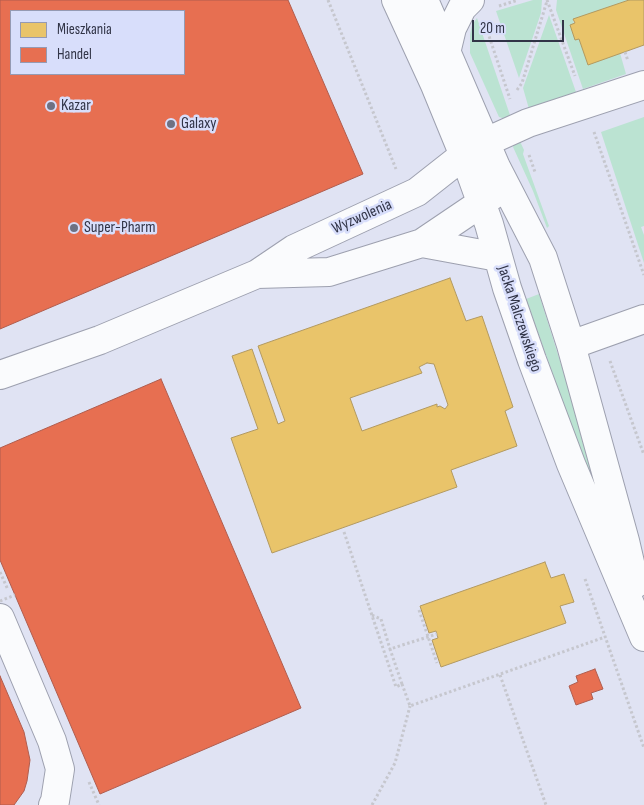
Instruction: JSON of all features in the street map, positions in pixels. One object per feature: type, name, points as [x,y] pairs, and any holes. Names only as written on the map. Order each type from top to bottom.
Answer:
[{"type":"street","name":"Jacka Malczewskiego","points":[[396,0],[436,86],[474,148],[505,186],[543,258],[634,538],[644,624]]},
{"type":"street","name":"Jacka Malczewskiego","points":[[424,0],[446,53],[474,148],[481,203],[507,288],[571,464],[644,637]]},
{"type":"street","points":[[446,53],[452,28],[462,8],[470,0]]},
{"type":"street","name":"Wyzwolenia","points":[[257,274],[294,248],[406,198],[423,188],[474,148],[528,123],[644,85]]},
{"type":"street","points":[[0,374],[100,340],[257,274],[328,272],[422,243],[505,186]]},
{"type":"street","points":[[422,243],[498,257]]},
{"type":"street","points":[[571,345],[644,319]]},
{"type":"street","points":[[0,618],[52,741],[60,769],[53,805]]},
{"type":"path","points":[[328,0],[406,198]]},
{"type":"path","points":[[517,90],[522,83],[528,66],[547,0]]},
{"type":"path","points":[[547,0],[644,275]]},
{"type":"path","points":[[344,532],[396,687],[402,684]]},
{"type":"path","points":[[0,601],[15,595]]},
{"type":"path","points":[[418,610],[437,663]]},
{"type":"path","points":[[372,615],[381,619],[410,706],[395,763],[372,805]]},
{"type":"path","points":[[390,649],[437,634]]},
{"type":"path","points":[[410,706],[605,637]]},
{"type":"path","points":[[500,675],[546,805]]},
{"type":"path","points":[[635,722],[644,748]]},
{"type":"green space","points":[[533,0],[542,0],[541,13],[519,78],[496,11]]},
{"type":"green space","points":[[557,0],[629,0],[573,20],[579,39],[620,53],[626,74],[583,89],[556,10]]},
{"type":"green space","points":[[549,15],[576,92],[529,109],[523,88]]},
{"type":"green space","points":[[477,18],[512,121],[499,117],[470,53],[472,25]]},
{"type":"green space","points":[[644,117],[644,226],[641,227],[644,235],[644,263],[601,132]]},
{"type":"green space","points":[[517,135],[524,150],[523,154],[549,226],[547,228],[513,147]]},
{"type":"green space","points":[[539,294],[597,479],[595,484],[591,481],[526,299]]},
{"type":"building: Mieszkania","points":[[629,0],[644,0],[644,45],[588,65],[579,39],[575,40],[570,25],[575,23],[573,19]]},
{"type":"building: Mieszkania","points":[[450,278],[466,321],[482,316],[513,407],[505,411],[517,446],[451,470],[457,487],[272,553],[231,438],[258,429],[232,356],[252,349],[278,424],[285,421],[258,346]],"holes":[[[427,363],[434,364],[448,405],[445,409],[440,406],[437,407],[437,404],[362,431],[350,398],[422,373],[419,367]]]},
{"type":"building: Mieszkania","points":[[545,562],[551,578],[564,574],[574,602],[560,606],[566,623],[441,667],[432,640],[438,638],[436,631],[429,633],[420,606]]},
{"type":"building: Handel","name":"Galaxy","points":[[0,0],[288,0],[363,174],[0,329]]},
{"type":"building: Handel","points":[[161,379],[301,708],[100,794],[0,560],[0,448]]},
{"type":"building: Handel","points":[[595,669],[603,689],[591,693],[593,699],[576,705],[569,686],[578,682],[576,676]]},
{"type":"building: Handel","points":[[0,676],[24,732],[30,760],[24,791],[14,805],[0,805]]},
{"type":"place","name":"Kazar","points":[[51,106]]},
{"type":"place","name":"Galaxy","points":[[171,124]]},
{"type":"place","name":"Super-Pharm","points":[[74,228]]}]
